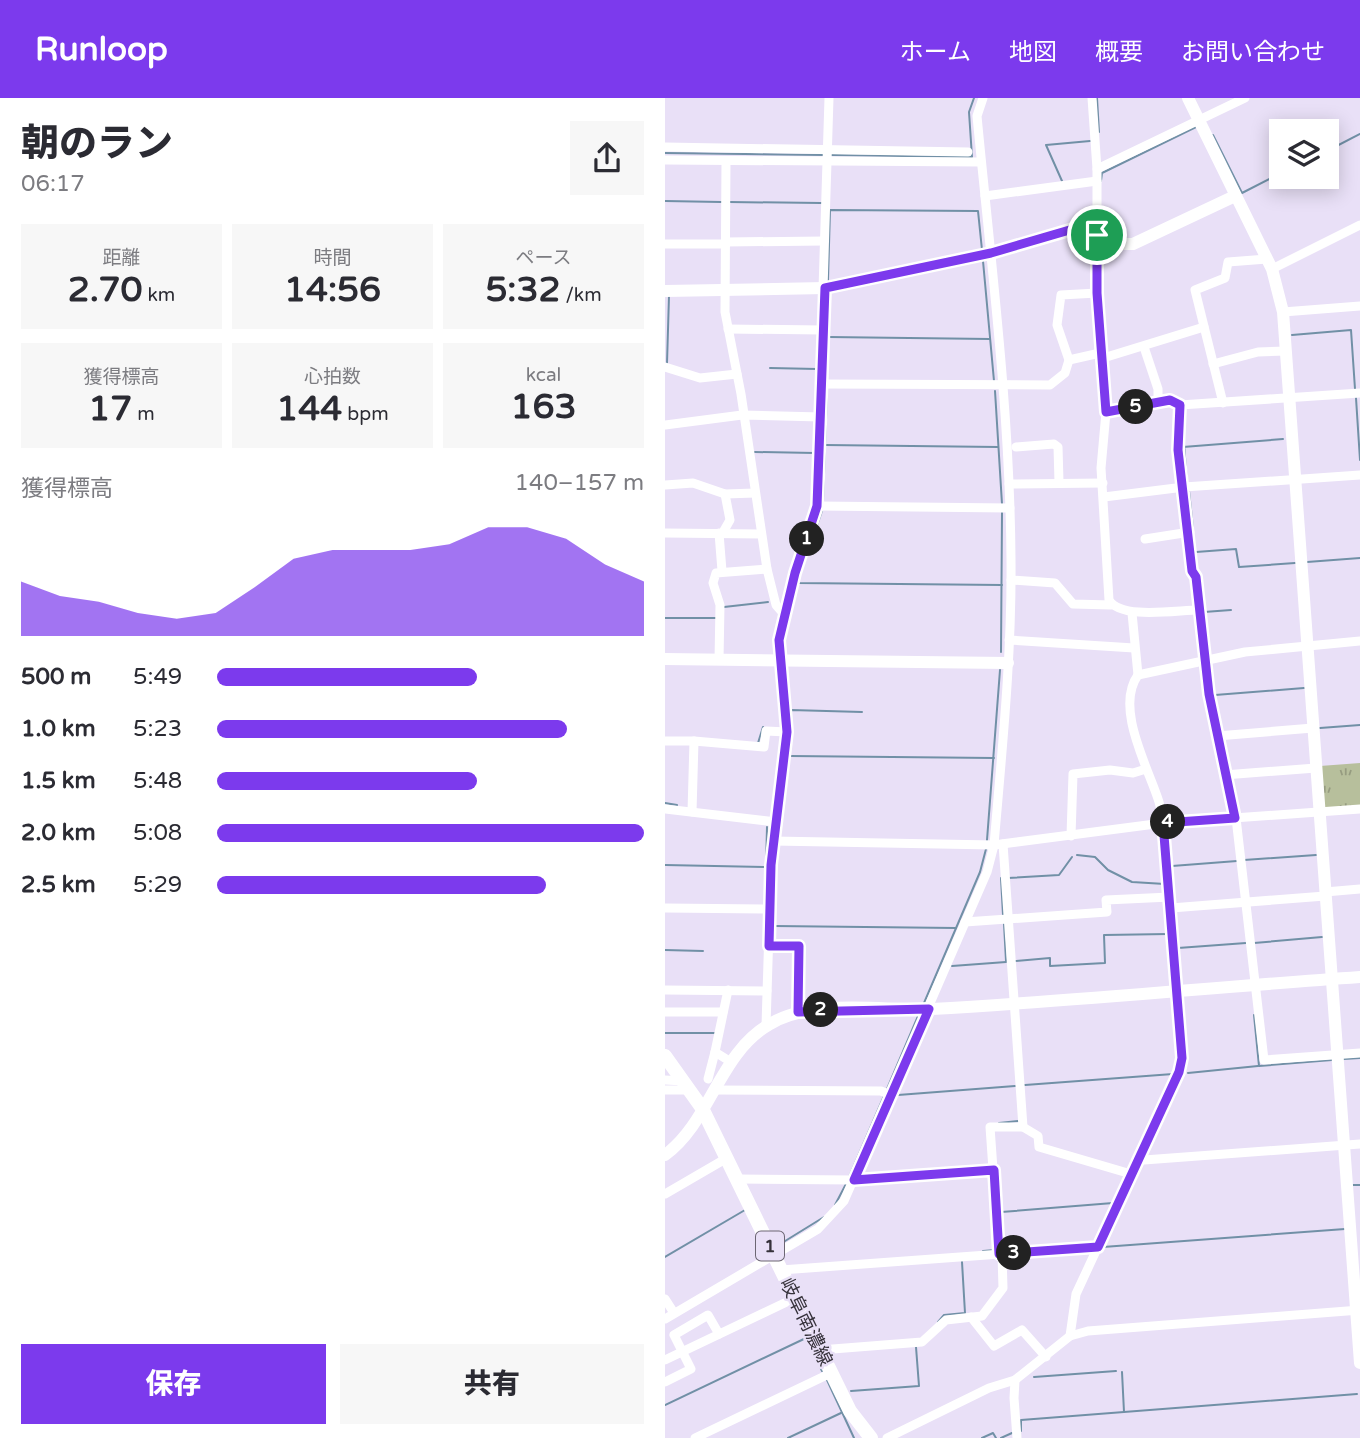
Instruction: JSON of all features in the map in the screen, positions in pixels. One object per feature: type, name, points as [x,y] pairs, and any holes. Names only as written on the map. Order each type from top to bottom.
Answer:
[{"type":"main road","name":"岐阜南濃線","points":[[665,1056],[702,1108],[850,1411],[867,1437]]},
{"type":"street","points":[[767,1026],[773,841],[787,732],[779,640],[783,613],[817,506],[829,98]]},
{"type":"street","points":[[983,98],[977,116],[991,253],[1010,508],[1011,580],[999,844],[1008,919],[1023,1127]]},
{"type":"street","points":[[1092,98],[1097,169],[1097,293],[1106,412],[1101,456],[1105,545],[1109,567],[1107,586],[1111,605]]},
{"type":"street","points":[[1188,98],[1269,264],[1283,312],[1343,1145],[1355,1226],[1360,1363]]},
{"type":"street","points":[[1097,169],[1245,98]]},
{"type":"street","points":[[665,146],[827,155],[952,157],[981,162]]},
{"type":"street","points":[[952,157],[968,152]]},
{"type":"street","points":[[665,160],[726,161],[827,155]]},
{"type":"street","points":[[726,161],[725,288],[728,329],[767,569],[776,605],[783,613]]},
{"type":"street","points":[[985,196],[1097,181]]},
{"type":"street","points":[[665,290],[824,288],[991,253],[1073,229],[1121,244],[1133,244],[1235,196]]},
{"type":"street","points":[[1223,403],[1195,290],[1225,278],[1227,262],[1269,264],[1360,225]]},
{"type":"street","points":[[665,244],[824,241]]},
{"type":"street","points":[[822,384],[1050,385],[1065,373],[1069,360],[1057,325],[1061,295],[1097,293]]},
{"type":"street","points":[[1283,312],[1360,306]]},
{"type":"street","points":[[1069,360],[1100,356],[1203,327]]},
{"type":"street","points":[[728,329],[823,330]]},
{"type":"street","points":[[1145,351],[1158,389],[1158,401]]},
{"type":"street","points":[[1213,364],[1258,352],[1286,351]]},
{"type":"street","points":[[665,367],[700,379],[737,374]]},
{"type":"street","points":[[1106,412],[1170,400],[1180,405],[1360,393]]},
{"type":"street","points":[[1180,405],[1178,450],[1217,736],[1236,818],[1243,902],[1264,1060],[1337,1058],[1360,1053]]},
{"type":"street","points":[[665,425],[742,415],[821,417]]},
{"type":"street","points":[[1016,447],[1054,444],[1058,447],[1059,482]]},
{"type":"street","points":[[1104,497],[1184,487],[1360,475]]},
{"type":"street","points":[[665,485],[693,483],[725,494],[755,493]]},
{"type":"street","points":[[1009,484],[1103,484]]},
{"type":"street","points":[[722,571],[721,533],[730,520],[725,494]]},
{"type":"street","points":[[817,506],[1010,508]]},
{"type":"street","points":[[1145,539],[1190,532]]},
{"type":"street","points":[[665,533],[761,534]]},
{"type":"street","points":[[719,660],[720,605],[713,583],[716,573],[767,569]]},
{"type":"street","points":[[1011,580],[1055,583],[1073,604],[1111,605],[1132,612],[1199,610]]},
{"type":"street","points":[[1132,612],[1138,675]]},
{"type":"street","points":[[1009,640],[1134,648]]},
{"type":"street","points":[[1070,1336],[1076,1294],[1181,1065],[1163,823],[1138,751],[1133,725],[1133,682],[1138,675],[1245,652],[1360,641]]},
{"type":"street","points":[[665,659],[1008,663]]},
{"type":"street","points":[[1217,736],[1313,728]]},
{"type":"street","points":[[665,741],[764,747],[766,731],[787,732]]},
{"type":"street","points":[[692,812],[694,741]]},
{"type":"street","points":[[1224,775],[1316,768]]},
{"type":"street","points":[[1071,836],[1073,774],[1110,769],[1133,773],[1146,769]]},
{"type":"street","points":[[665,809],[776,822]]},
{"type":"street","points":[[773,841],[999,844],[1163,823],[1360,809]]},
{"type":"street","points":[[665,1319],[825,1223],[843,1201],[999,844]]},
{"type":"street","points":[[1171,908],[1360,889]]},
{"type":"street","points":[[965,922],[1107,912],[1107,900],[1170,897]]},
{"type":"street","points":[[665,908],[769,909]]},
{"type":"street","points":[[769,946],[799,946],[798,1012]]},
{"type":"street","points":[[711,1084],[744,1045],[767,1026],[798,1012],[929,1009],[1360,977]]},
{"type":"street","points":[[665,990],[767,991]]},
{"type":"street","points":[[665,1155],[683,1137],[702,1108],[711,1084],[728,990]]},
{"type":"street","points":[[665,1012],[723,1012]]},
{"type":"street","points":[[715,1052],[731,1062]]},
{"type":"street","points":[[665,1080],[688,1086]]},
{"type":"street","points":[[711,1084],[881,1091],[891,1095]]},
{"type":"street","points":[[665,1090],[688,1086]]},
{"type":"street","points":[[820,1350],[922,1342],[946,1320],[982,1316],[1003,1288],[990,1127],[1023,1127],[1038,1136],[1039,1147],[1131,1174]]},
{"type":"street","points":[[1138,1158],[1144,1160],[1360,1144]]},
{"type":"street","points":[[665,1194],[727,1158]]},
{"type":"street","points":[[738,1180],[854,1180],[994,1170]]},
{"type":"street","points":[[781,1270],[1098,1247]]},
{"type":"street","points":[[665,1360],[795,1298]]},
{"type":"street","points":[[665,1299],[674,1313]]},
{"type":"street","points":[[887,1438],[989,1388],[1015,1380],[1070,1336],[1117,1328],[1358,1311]]},
{"type":"street","points":[[665,1382],[691,1370],[674,1335],[708,1315],[719,1334]]},
{"type":"street","points":[[971,1317],[993,1346],[1022,1330],[1046,1357]]},
{"type":"street","points":[[695,1438],[831,1373]]},
{"type":"street","points":[[1015,1380],[1017,1438]]},
{"type":"green space","points":[[1360,763],[1360,806],[1323,809],[1320,766]]},
{"type":"waterway","points":[[831,155],[972,157],[969,112],[974,98]]},
{"type":"waterway","points":[[1097,98],[1099,132]]},
{"type":"waterway","points":[[1101,181],[1102,173],[1196,127]]},
{"type":"waterway","points":[[1339,145],[1360,134]]},
{"type":"waterway","points":[[1213,135],[1242,193],[1269,179]]},
{"type":"waterway","points":[[1062,181],[1046,145],[1090,141]]},
{"type":"waterway","points":[[665,153],[825,155]]},
{"type":"waterway","points":[[665,201],[721,202]]},
{"type":"waterway","points":[[729,202],[821,203]]},
{"type":"waterway","points":[[828,280],[830,210],[978,211],[982,250]]},
{"type":"waterway","points":[[983,261],[994,381]]},
{"type":"waterway","points":[[667,363],[669,296]]},
{"type":"waterway","points":[[1292,335],[1351,330],[1355,389]]},
{"type":"waterway","points":[[827,376],[828,332]]},
{"type":"waterway","points":[[828,337],[990,339]]},
{"type":"waterway","points":[[770,368],[817,369]]},
{"type":"waterway","points":[[995,391],[1002,504]]},
{"type":"waterway","points":[[823,502],[827,392]]},
{"type":"waterway","points":[[1356,398],[1360,460]]},
{"type":"waterway","points":[[1183,432],[1187,482]]},
{"type":"waterway","points":[[1183,447],[1283,439]]},
{"type":"waterway","points":[[825,445],[998,447]]},
{"type":"waterway","points":[[755,452],[815,453]]},
{"type":"waterway","points":[[1189,491],[1193,528]]},
{"type":"waterway","points":[[822,511],[797,583],[1002,585]]},
{"type":"waterway","points":[[1001,652],[1002,513]]},
{"type":"waterway","points":[[1196,552],[1236,549],[1239,567],[1295,563]]},
{"type":"waterway","points":[[1307,562],[1360,558]]},
{"type":"waterway","points":[[724,607],[768,602]]},
{"type":"waterway","points":[[1204,612],[1231,610]]},
{"type":"waterway","points":[[665,618],[716,618]]},
{"type":"waterway","points":[[987,840],[1000,670]]},
{"type":"waterway","points":[[1215,695],[1304,688]]},
{"type":"waterway","points":[[791,725],[791,710],[862,712]]},
{"type":"waterway","points":[[1320,728],[1360,725]]},
{"type":"waterway","points":[[758,743],[763,727]]},
{"type":"waterway","points":[[780,824],[791,738]]},
{"type":"waterway","points":[[1217,754],[1221,772]]},
{"type":"waterway","points":[[790,756],[994,758]]},
{"type":"waterway","points":[[1222,778],[1227,802]]},
{"type":"waterway","points":[[665,803],[677,805]]},
{"type":"waterway","points":[[665,865],[766,867],[767,827]]},
{"type":"waterway","points":[[924,1003],[980,872],[986,849]]},
{"type":"waterway","points":[[1077,855],[1095,857],[1108,870],[1132,882],[1165,884]]},
{"type":"waterway","points":[[1244,860],[1316,855]]},
{"type":"waterway","points":[[1008,878],[1059,875],[1072,857]]},
{"type":"waterway","points":[[1172,866],[1237,861]]},
{"type":"waterway","points":[[1001,878],[1003,915]]},
{"type":"waterway","points":[[1004,924],[1006,961]]},
{"type":"waterway","points":[[774,926],[956,928]]},
{"type":"waterway","points":[[1015,961],[1050,958],[1050,966],[1105,963],[1104,935],[1168,934]]},
{"type":"waterway","points":[[1254,943],[1322,937]]},
{"type":"waterway","points":[[1178,948],[1246,943]]},
{"type":"waterway","points":[[665,950],[703,951]]},
{"type":"waterway","points":[[952,966],[1006,962]]},
{"type":"waterway","points":[[1254,1015],[1259,1066],[1332,1060]]},
{"type":"waterway","points":[[887,1089],[918,1016]]},
{"type":"waterway","points":[[665,1033],[714,1033]]},
{"type":"waterway","points":[[1344,1059],[1360,1058]]},
{"type":"waterway","points":[[1188,1073],[1258,1066]]},
{"type":"waterway","points":[[1025,1085],[1173,1074]]},
{"type":"waterway","points":[[898,1095],[1015,1086]]},
{"type":"waterway","points":[[849,1177],[884,1096]]},
{"type":"waterway","points":[[999,1123],[1018,1121]]},
{"type":"waterway","points":[[858,1185],[989,1175]]},
{"type":"waterway","points":[[835,1205],[847,1182]]},
{"type":"waterway","points":[[1353,1185],[1360,1185]]},
{"type":"waterway","points":[[1003,1249],[1001,1212],[1113,1203]]},
{"type":"waterway","points":[[665,1257],[745,1210]]},
{"type":"waterway","points":[[777,1246],[824,1217]]},
{"type":"waterway","points":[[1108,1235],[1103,1247],[1345,1229]]},
{"type":"waterway","points":[[983,1251],[995,1250]]},
{"type":"waterway","points":[[938,1322],[944,1315],[965,1313],[962,1262]]},
{"type":"waterway","points":[[800,1325],[822,1371]]},
{"type":"waterway","points":[[665,1405],[806,1338]]},
{"type":"waterway","points":[[851,1391],[919,1386],[916,1347]]},
{"type":"waterway","points":[[1034,1377],[1116,1371]]},
{"type":"waterway","points":[[1122,1372],[1124,1412]]},
{"type":"waterway","points":[[827,1380],[854,1438]]},
{"type":"waterway","points":[[1021,1431],[1021,1420],[1357,1394]]},
{"type":"waterway","points":[[788,1438],[841,1413]]},
{"type":"waterway","points":[[982,1438],[993,1433],[996,1438]]},
{"type":"waterway","points":[[1001,1438],[1012,1433]]},
{"type":"route","points":[[1073,229],[1097,235],[1097,293],[1106,412],[1158,401],[1170,400],[1180,405],[1178,450],[1190,532],[1192,571],[1196,577],[1209,694],[1235,818],[1163,823],[1182,1058],[1179,1072],[1098,1247],[999,1254],[994,1170],[854,1180],[929,1009],[798,1012],[799,946],[769,946],[773,841],[787,732],[780,628],[819,494],[825,288],[991,253],[1056,232],[1073,229]]}]
